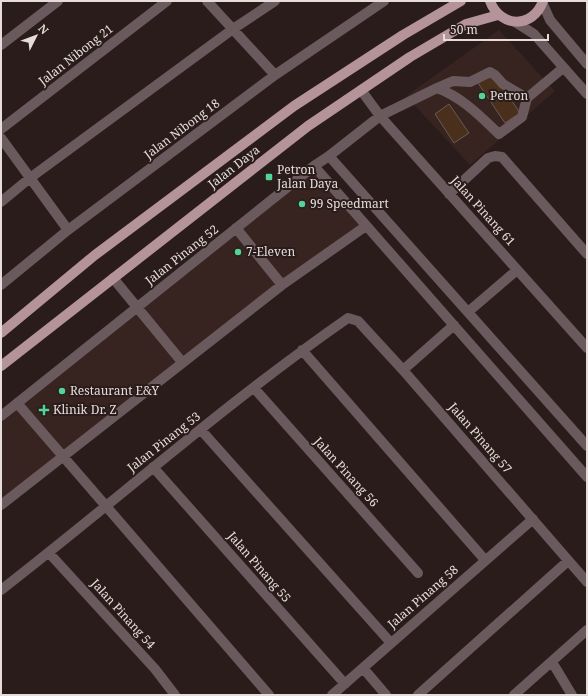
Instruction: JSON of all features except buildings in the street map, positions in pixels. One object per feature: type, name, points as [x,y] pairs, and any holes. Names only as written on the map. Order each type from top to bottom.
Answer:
[{"type":"main road","name":"Jalan Daya","points":[[1,333],[95,255],[294,106],[403,35],[461,1]]},
{"type":"main road","points":[[490,1],[498,15],[506,20],[515,22],[524,21],[532,17],[539,10],[543,2]]},
{"type":"main road","name":"Jalan Daya","points":[[1,366],[308,126],[410,56],[466,24],[498,15]]},
{"type":"street","points":[[1,45],[58,1]]},
{"type":"street","name":"Jalan Nibong 21","points":[[1,129],[167,1]]},
{"type":"street","points":[[207,1],[276,75]]},
{"type":"street","points":[[1,202],[30,178],[233,29],[274,1]]},
{"type":"street","name":"Jalan Nibong 18","points":[[1,285],[68,230],[276,75],[384,1]]},
{"type":"street","points":[[543,2],[550,20],[587,64]]},
{"type":"street","points":[[515,22],[534,34],[587,94]]},
{"type":"street","points":[[437,88],[450,93],[477,112],[499,134],[522,117],[527,98],[563,68]]},
{"type":"street","name":"Jalan Pinang 52","points":[[1,416],[314,166],[380,116],[453,81],[470,82],[490,72],[495,75],[502,84],[527,98]]},
{"type":"street","name":"Jalan Pinang 61","points":[[361,90],[380,116],[587,348]]},
{"type":"street","points":[[1,138],[68,230]]},
{"type":"street","points":[[329,156],[587,446]]},
{"type":"street","points":[[449,194],[488,158],[495,156],[502,157],[587,254]]},
{"type":"street","points":[[314,166],[587,477]]},
{"type":"street","points":[[1,505],[282,285],[366,226]]},
{"type":"street","points":[[236,228],[282,285]]},
{"type":"street","points":[[468,312],[517,270]]},
{"type":"street","points":[[113,278],[182,362]]},
{"type":"street","name":"Jalan Pinang 53","points":[[1,590],[49,553],[153,467],[302,350],[348,318]]},
{"type":"street","name":"Jalan Pinang 57","points":[[348,318],[358,321],[403,370],[568,562],[587,582]]},
{"type":"street","points":[[403,370],[454,325]]},
{"type":"street","points":[[302,350],[485,560]]},
{"type":"street","name":"Jalan Pinang 56","points":[[254,388],[418,573]]},
{"type":"street","points":[[18,403],[269,695]]},
{"type":"street","points":[[201,430],[391,643]]},
{"type":"street","name":"Jalan Pinang 55","points":[[153,467],[344,684]]},
{"type":"street","name":"Jalan Pinang 58","points":[[332,695],[485,560],[533,520]]},
{"type":"street","name":"Jalan Pinang 54","points":[[49,553],[155,669],[175,695]]},
{"type":"street","points":[[418,695],[568,562]]},
{"type":"street","points":[[514,695],[587,630]]},
{"type":"street","points":[[552,662],[572,695]]},
{"type":"street","points":[[362,668],[386,695]]},
{"type":"shaded area","points":[[499,30],[555,91],[470,165],[406,96]]},
{"type":"shaded area","points":[[314,172],[361,225],[1,501],[1,423]]},
{"type":"place","name":"Petron","points":[[482,96]]},
{"type":"place","name":"Petron Jalan Daya","points":[[269,177]]},
{"type":"place","name":"99 Speedmart","points":[[302,204]]},
{"type":"place","name":"7-Eleven","points":[[238,252]]},
{"type":"place","name":"Restaurant E&Y","points":[[62,391]]},
{"type":"place","name":"Klinik Dr. Z","points":[[44,410]]}]
